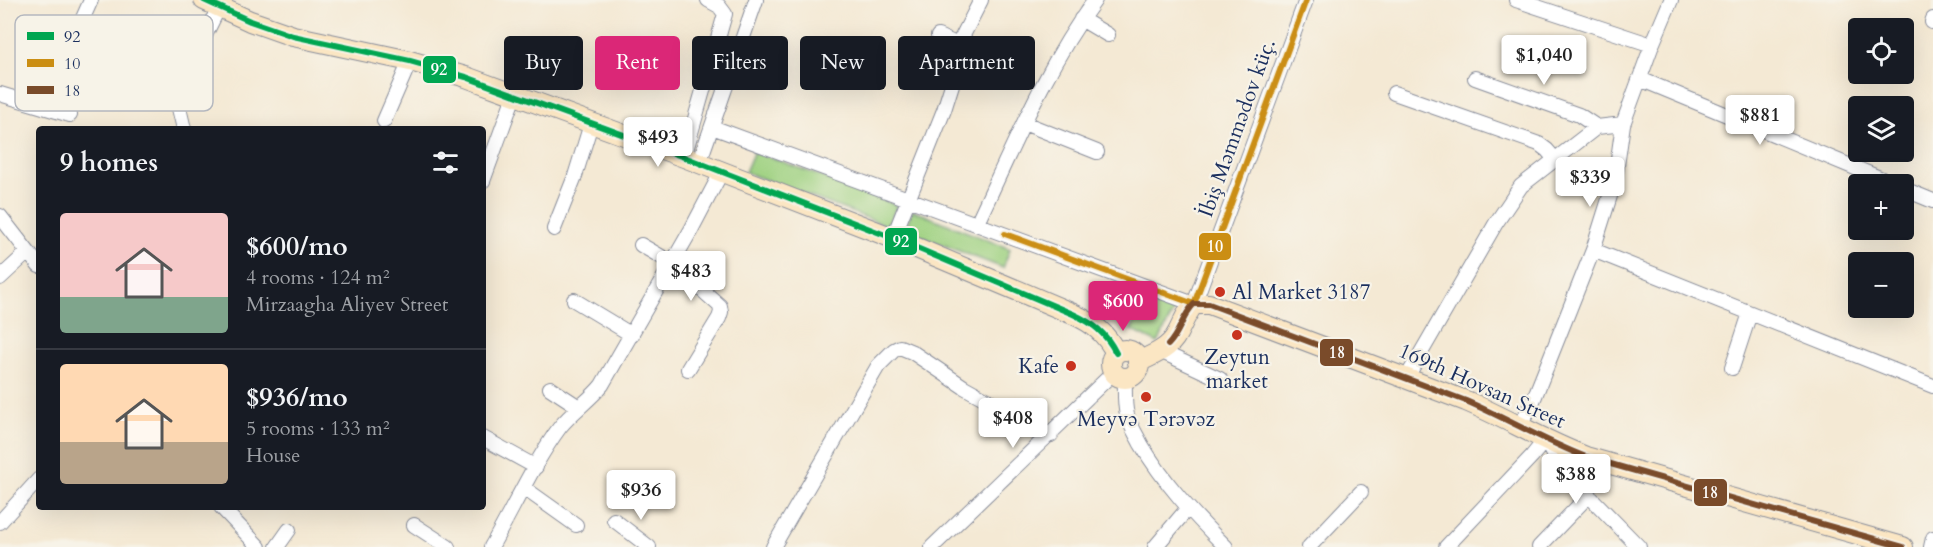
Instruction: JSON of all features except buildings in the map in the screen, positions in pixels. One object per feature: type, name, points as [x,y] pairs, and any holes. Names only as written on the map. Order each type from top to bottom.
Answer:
[{"type":"street","points":[[84,15],[91,0]]},
{"type":"street","points":[[692,160],[725,14],[719,6],[708,0]]},
{"type":"street","points":[[692,160],[712,127],[756,0]]},
{"type":"street","points":[[963,36],[981,0]]},
{"type":"street","points":[[976,223],[1043,83],[1095,0]]},
{"type":"street","name":"İbiş Məmmədov küç.","points":[[1194,304],[1306,0]]},
{"type":"street","points":[[1516,0],[1652,45]]},
{"type":"street","points":[[1520,426],[1533,401],[1593,250],[1615,180],[1623,124],[1671,0]]},
{"type":"street","points":[[212,4],[250,21],[293,36],[410,61],[466,77],[722,171],[893,238],[1002,282],[1088,321],[1105,334],[1118,368],[1132,428],[1160,473],[1188,508],[1226,547]]},
{"type":"street","points":[[1081,19],[1108,35]]},
{"type":"street","points":[[384,121],[410,61]]},
{"type":"street","points":[[1475,78],[1579,115],[1597,127]]},
{"type":"street","points":[[1640,79],[1869,174]]},
{"type":"street","points":[[893,238],[950,90]]},
{"type":"street","points":[[1394,93],[1539,144],[1554,158]]},
{"type":"street","points":[[0,94],[15,98]]},
{"type":"street","points":[[486,173],[514,96]]},
{"type":"street","points":[[57,111],[70,115]]},
{"type":"street","points":[[180,111],[183,126]]},
{"type":"street","points":[[1024,123],[1097,152]]},
{"type":"street","points":[[554,229],[575,176],[591,124]]},
{"type":"street","points":[[1407,377],[1496,223],[1521,186],[1554,158],[1597,127],[1623,124]]},
{"type":"street","points":[[712,127],[1194,304],[1187,312],[1174,339],[1160,351],[1138,362],[1132,352],[1124,350],[1118,368],[932,547]]},
{"type":"street","points":[[491,547],[562,425],[602,385],[722,171]]},
{"type":"street","points":[[1914,193],[1933,201]]},
{"type":"street","points":[[0,216],[36,262]]},
{"type":"street","points":[[641,244],[672,263],[720,306],[721,312],[688,369]]},
{"type":"street","points":[[1593,250],[1933,386]]},
{"type":"street","points":[[0,278],[28,252]]},
{"type":"street","points":[[574,300],[632,335]]},
{"type":"street","name":"169th Hovsan Street","points":[[1194,304],[1209,304],[1407,377],[1476,405],[1545,440],[1586,457],[1890,545]]},
{"type":"street","points":[[1732,368],[1750,312]]},
{"type":"street","points":[[773,547],[878,366],[900,347],[912,352],[964,387],[1050,435]]},
{"type":"street","points":[[1160,351],[1220,379]]},
{"type":"street","points":[[550,388],[579,407]]},
{"type":"street","points":[[486,440],[536,467]]},
{"type":"street","points":[[1446,547],[1545,440],[1559,465],[1639,547]]},
{"type":"street","points":[[2,515],[36,482]]},
{"type":"street","points":[[524,488],[576,525]]},
{"type":"street","points":[[1308,547],[1361,492]]},
{"type":"street","points":[[1539,547],[1588,495]]},
{"type":"street","points":[[1155,547],[1188,508]]},
{"type":"street","points":[[224,510],[259,547]]},
{"type":"street","points":[[614,520],[649,547]]},
{"type":"street","points":[[414,525],[448,547]]},
{"type":"street","points":[[277,547],[289,530]]},
{"type":"street","points":[[1931,547],[1933,538]]},
{"type":"green space","points":[[754,151],[897,205],[888,226],[745,172]]},
{"type":"green space","points":[[912,210],[1010,249],[1003,268],[905,230]]},
{"type":"green space","points":[[1149,295],[1176,306],[1158,343],[1131,330]]},
{"type":"transit line","name":"92","points":[[204,0],[250,21],[293,36],[410,61],[466,77],[684,157],[893,238],[1073,314],[1098,329],[1116,353]]},
{"type":"transit line","name":"10","points":[[1005,234],[1194,304],[1306,0]]},
{"type":"transit line","name":"18","points":[[1168,345],[1194,304],[1209,304],[1466,401],[1586,457],[1903,547]]},
{"type":"place","name":"Al Market 3187","points":[[1220,292]]},
{"type":"place","name":"Zeytun market","points":[[1237,335]]},
{"type":"place","name":"Kafe","points":[[1071,366]]},
{"type":"place","name":"Meyvə Tərəvəz","points":[[1146,397]]}]
